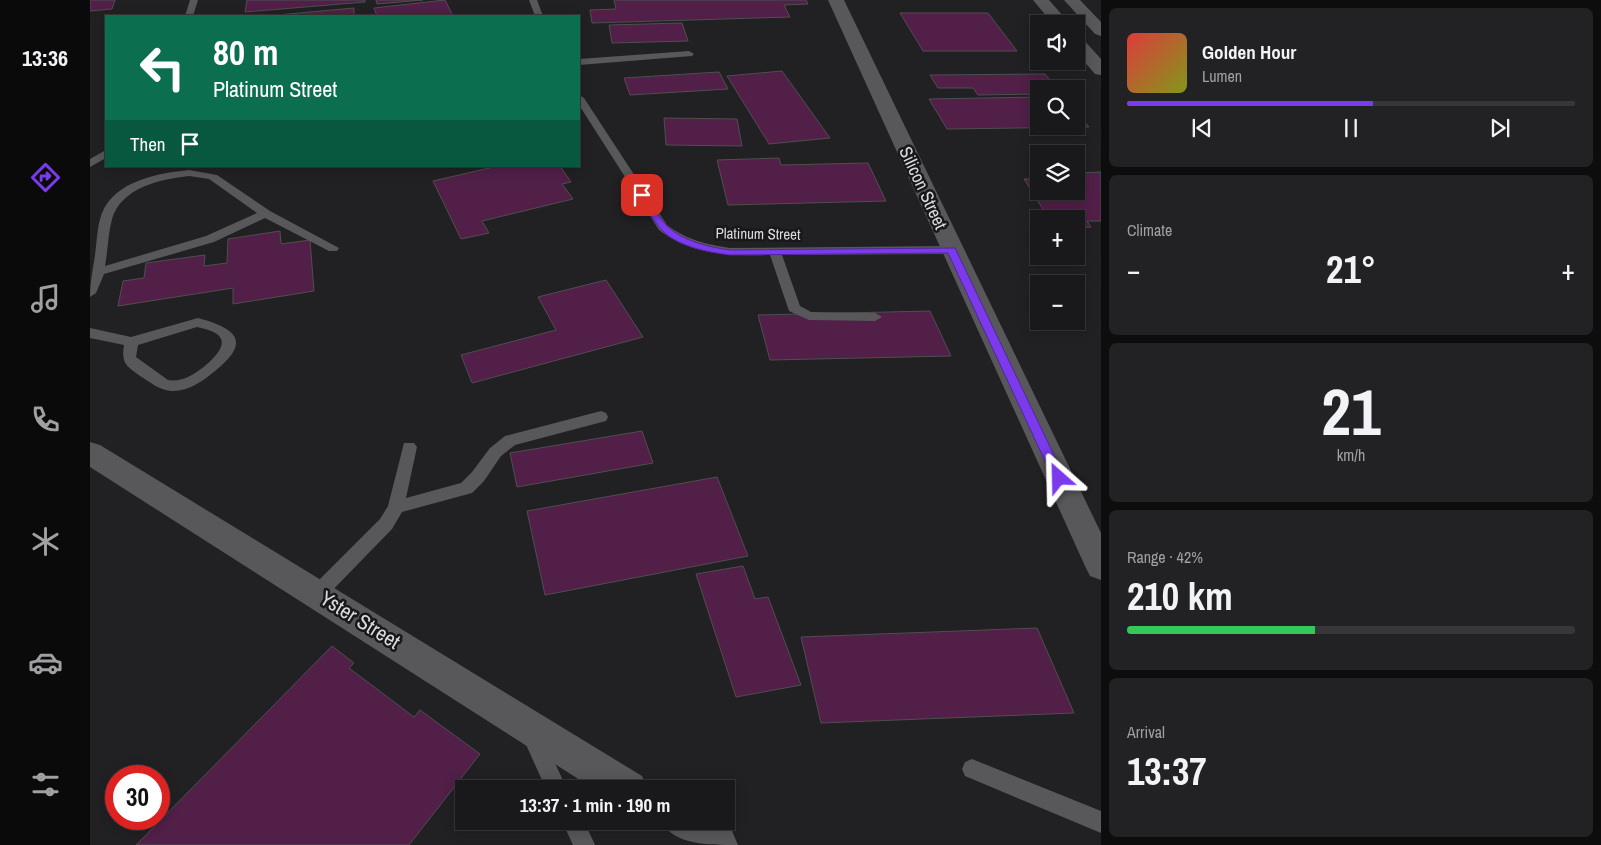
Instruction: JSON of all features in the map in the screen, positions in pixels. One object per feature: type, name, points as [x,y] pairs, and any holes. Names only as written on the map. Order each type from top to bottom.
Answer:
[{"type":"street","name":"Silicon Street","points":[[836,0],[951,250],[1101,566]]},
{"type":"street","points":[[1041,0],[1054,15]]},
{"type":"street","points":[[1072,0],[1101,31]]},
{"type":"street","points":[[1085,51],[1101,70]]},
{"type":"street","name":"Yster Street","points":[[90,453],[614,780]]},
{"type":"street","points":[[694,830],[718,845]]},
{"type":"lane","points":[[189,15],[194,0]]},
{"type":"lane","points":[[533,0],[539,15]]},
{"type":"lane","points":[[580,62],[689,54]]},
{"type":"lane","name":"Platinum Street","points":[[580,100],[663,227],[677,238],[710,250],[730,252],[951,250]]},
{"type":"lane","points":[[90,164],[105,154]]},
{"type":"lane","points":[[90,292],[98,272],[106,216],[112,204],[122,194],[150,181],[196,172],[212,176],[266,213],[333,248]]},
{"type":"lane","points":[[98,272],[210,239],[266,213]]},
{"type":"lane","points":[[775,252],[794,308],[800,313],[809,316],[875,317]]},
{"type":"lane","points":[[90,333],[131,342],[179,326],[198,322],[221,330],[228,337],[229,346],[226,355],[192,381],[174,386],[166,385],[133,364],[129,357],[131,342]]},
{"type":"lane","points":[[396,507],[466,488],[475,482],[490,456],[498,447],[510,440],[600,417]]},
{"type":"lane","points":[[317,594],[386,524],[396,507],[409,447]]},
{"type":"lane","points":[[526,725],[553,780]]},
{"type":"lane","points":[[972,769],[1101,822]]},
{"type":"lane","points":[[577,830],[584,845]]},
{"type":"building","points":[[90,0],[115,0],[112,9],[90,11]]},
{"type":"building","points":[[247,0],[365,0],[365,2],[245,12]]},
{"type":"building","points":[[376,0],[423,0],[377,4]]},
{"type":"building","points":[[445,0],[452,15],[377,15],[374,8]]},
{"type":"building","points":[[614,0],[806,0],[808,4],[784,5],[790,17],[592,23],[590,10],[616,9]]},
{"type":"building","points":[[354,8],[354,15],[277,15]]},
{"type":"building","points":[[900,13],[988,13],[1017,51],[923,51]]},
{"type":"building","points":[[682,23],[688,41],[612,43],[609,25]]},
{"type":"building","points":[[782,71],[830,138],[769,144],[727,76]]},
{"type":"building","points":[[719,72],[728,89],[630,95],[624,78]]},
{"type":"building","points":[[1045,74],[1050,80],[1030,80],[1030,94],[978,95],[973,88],[938,88],[930,75]]},
{"type":"building","points":[[1030,97],[1030,128],[947,129],[929,99]]},
{"type":"building","points":[[664,118],[737,119],[742,146],[666,145]]},
{"type":"building","points":[[779,158],[781,165],[868,163],[886,201],[728,205],[717,160]]},
{"type":"building","points":[[494,167],[561,167],[571,182],[562,184],[573,199],[482,221],[489,233],[461,239],[433,181]]},
{"type":"building","points":[[1101,172],[1101,221],[1087,221],[1091,227],[1085,227],[1085,210],[1043,210],[1037,200],[1085,200],[1085,173]]},
{"type":"building","points":[[1024,179],[1030,179],[1030,189]]},
{"type":"building","points":[[280,231],[281,244],[310,240],[314,291],[233,304],[233,288],[118,306],[123,281],[144,278],[146,263],[205,255],[204,266],[227,263],[228,239]]},
{"type":"building","points":[[606,280],[643,337],[472,383],[461,355],[556,330],[538,297]]},
{"type":"building","points":[[930,311],[951,356],[770,360],[758,315]]},
{"type":"building","points":[[642,431],[653,463],[517,487],[510,453]]},
{"type":"building","points":[[717,477],[748,556],[545,595],[527,511]]},
{"type":"building","points":[[743,566],[755,599],[768,597],[801,685],[736,697],[696,574]]},
{"type":"building","points":[[1037,628],[1074,713],[821,723],[801,637]]},
{"type":"building","points":[[332,646],[354,663],[349,668],[414,717],[420,710],[480,754],[460,780],[455,780],[455,786],[409,845],[136,845],[151,830],[170,830],[170,810]]},
{"type":"route","points":[[642,195],[663,227],[677,238],[710,250],[730,252],[951,250],[1059,478]]}]
